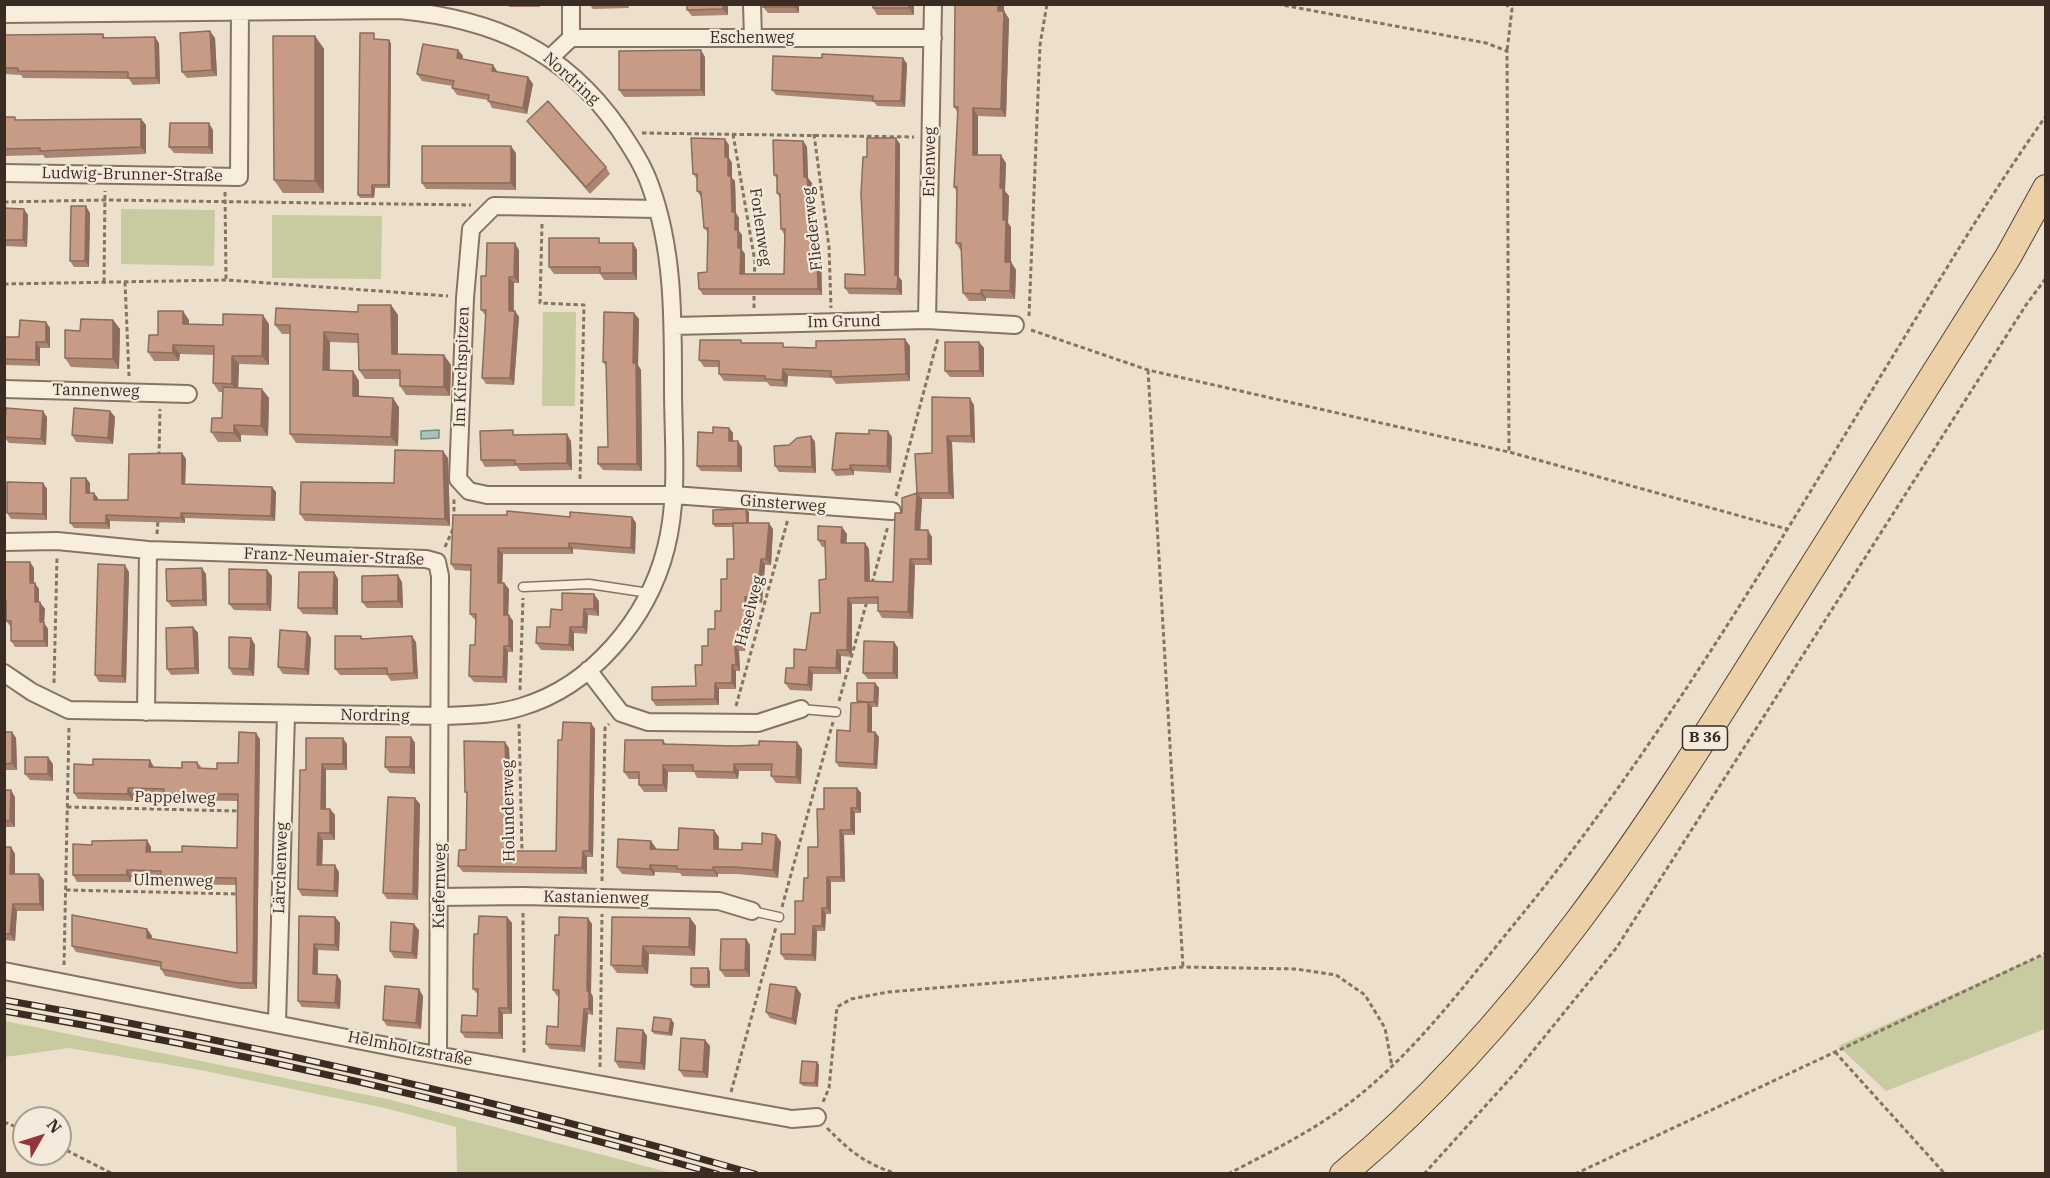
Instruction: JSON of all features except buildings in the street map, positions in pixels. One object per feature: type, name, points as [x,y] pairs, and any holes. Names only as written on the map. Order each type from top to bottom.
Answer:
[{"type":"main road","name":"B 36","points":[[1343,1173],[1383,1140],[1441,1083],[1508,1010],[1628,855],[1709,732],[2008,256],[2046,188]]},
{"type":"main road","name":"B 36","points":[[2008,256],[2046,215]]},
{"type":"street","points":[[551,57],[571,38],[570,4]]},
{"type":"street","points":[[752,4],[753,38]]},
{"type":"street","name":"Erlenweg","points":[[927,320],[933,4]]},
{"type":"street","name":"Nordring","points":[[4,14],[97,9],[399,7],[432,13],[491,29],[551,57],[599,103],[637,157],[657,209],[667,257],[673,326],[674,495],[666,548],[649,593],[620,638],[571,685],[546,699],[519,708],[478,715],[286,715],[146,712],[61,707]]},
{"type":"street","name":"Ludwig-Brunner-Straße","points":[[4,173],[239,177],[240,8]]},
{"type":"street","name":"Eschenweg","points":[[571,38],[933,38]]},
{"type":"street","points":[[494,206],[657,209]]},
{"type":"street","name":"Im Kirchspitzen","points":[[458,479],[465,298],[471,229],[494,206]]},
{"type":"street","name":"Im Grund","points":[[673,326],[927,320],[1015,325]]},
{"type":"street","name":"Tannenweg","points":[[4,389],[188,394]]},
{"type":"street","points":[[458,479],[469,491],[487,495],[674,495]]},
{"type":"street","name":"Ginsterweg","points":[[674,495],[892,511]]},
{"type":"street","name":"Franz-Neumaier-Straße","points":[[4,542],[57,541],[148,550],[426,559],[437,562],[440,576],[442,716]]},
{"type":"street","points":[[146,712],[148,550]]},
{"type":"street","points":[[588,670],[621,713],[648,722],[758,723],[801,709]]},
{"type":"street","points":[[4,673],[61,707]]},
{"type":"street","name":"Lärchenweg","points":[[278,1022],[286,715]]},
{"type":"street","name":"Kiefernweg","points":[[438,1055],[442,716]]},
{"type":"street","name":"Kastanienweg","points":[[439,897],[523,896],[718,901],[752,911]]},
{"type":"street","name":"Helmholtzstraße","points":[[4,971],[524,1071],[792,1119],[817,1117]]},
{"type":"lane","points":[[523,587],[589,584],[649,593]]},
{"type":"lane","points":[[801,709],[836,712]]},
{"type":"lane","points":[[752,911],[779,917]]},
{"type":"path","points":[[1015,325],[1030,315],[1040,45],[1047,4]]},
{"type":"path","points":[[1277,4],[1486,43],[1507,51]]},
{"type":"path","points":[[1505,4],[1512,9],[1507,51],[1509,452]]},
{"type":"path","points":[[1228,1173],[1320,1123],[1356,1098],[1392,1066],[1447,1006],[1566,861],[1658,733],[1787,529],[1990,198],[2046,116]]},
{"type":"path","points":[[621,133],[931,137]]},
{"type":"path","name":"Forlenweg","points":[[733,134],[755,262],[753,324]]},
{"type":"path","name":"Fliederweg","points":[[814,134],[830,247],[831,322]]},
{"type":"path","points":[[104,282],[106,176]]},
{"type":"path","points":[[225,177],[226,280]]},
{"type":"path","points":[[4,202],[105,200],[494,206]]},
{"type":"path","points":[[542,207],[540,303],[584,306],[580,495]]},
{"type":"path","points":[[1425,1173],[1516,1072],[1617,947],[2026,305],[2046,278]]},
{"type":"path","points":[[4,284],[226,280],[465,298]]},
{"type":"path","points":[[125,282],[130,392]]},
{"type":"path","points":[[1015,325],[1148,370],[1509,452],[1787,529]]},
{"type":"path","points":[[1148,370],[1182,967]]},
{"type":"path","points":[[159,459],[161,392]]},
{"type":"path","points":[[437,562],[451,537],[454,524],[454,490],[458,479]]},
{"type":"path","name":"Haselweg","points":[[732,722],[792,505]]},
{"type":"path","points":[[148,550],[157,535],[158,513]]},
{"type":"path","points":[[57,541],[61,707],[67,807],[64,982]]},
{"type":"path","name":"Holunderweg","points":[[522,861],[519,708],[523,587]]},
{"type":"path","name":"Pappelweg","points":[[67,807],[247,812]]},
{"type":"path","name":"Ulmenweg","points":[[66,890],[244,894]]},
{"type":"path","points":[[523,896],[524,1071]]},
{"type":"path","points":[[1575,1173],[2046,953]]},
{"type":"path","points":[[897,1173],[869,1165],[851,1153],[817,1117],[829,1088],[837,1006],[850,999],[888,992],[1182,967],[1296,969],[1336,975],[1365,995],[1385,1028],[1392,1066]]},
{"type":"path","points":[[1835,1052],[1945,1173]]},
{"type":"path","points":[[72,1153],[113,1173]]},
{"type":"green space","points":[[121,209],[215,210],[214,266],[121,264]]},
{"type":"green space","points":[[272,215],[382,216],[381,279],[272,278]]},
{"type":"green space","points":[[543,312],[576,312],[575,406],[542,406]]},
{"type":"green space","points":[[2045,955],[2045,1029],[1886,1091],[1838,1046],[2020,964]]},
{"type":"green space","points":[[5,1021],[387,1099],[672,1173],[457,1173],[456,1127],[385,1108],[195,1069],[69,1048],[5,1057]]},
{"type":"water","points":[[439,430],[439,438],[421,439],[421,431]]},
{"type":"railway","points":[[4,1000],[194,1036],[382,1077],[569,1123],[755,1174]]},
{"type":"railway","points":[[4,1011],[184,1044],[363,1083],[540,1126],[717,1174]]}]
